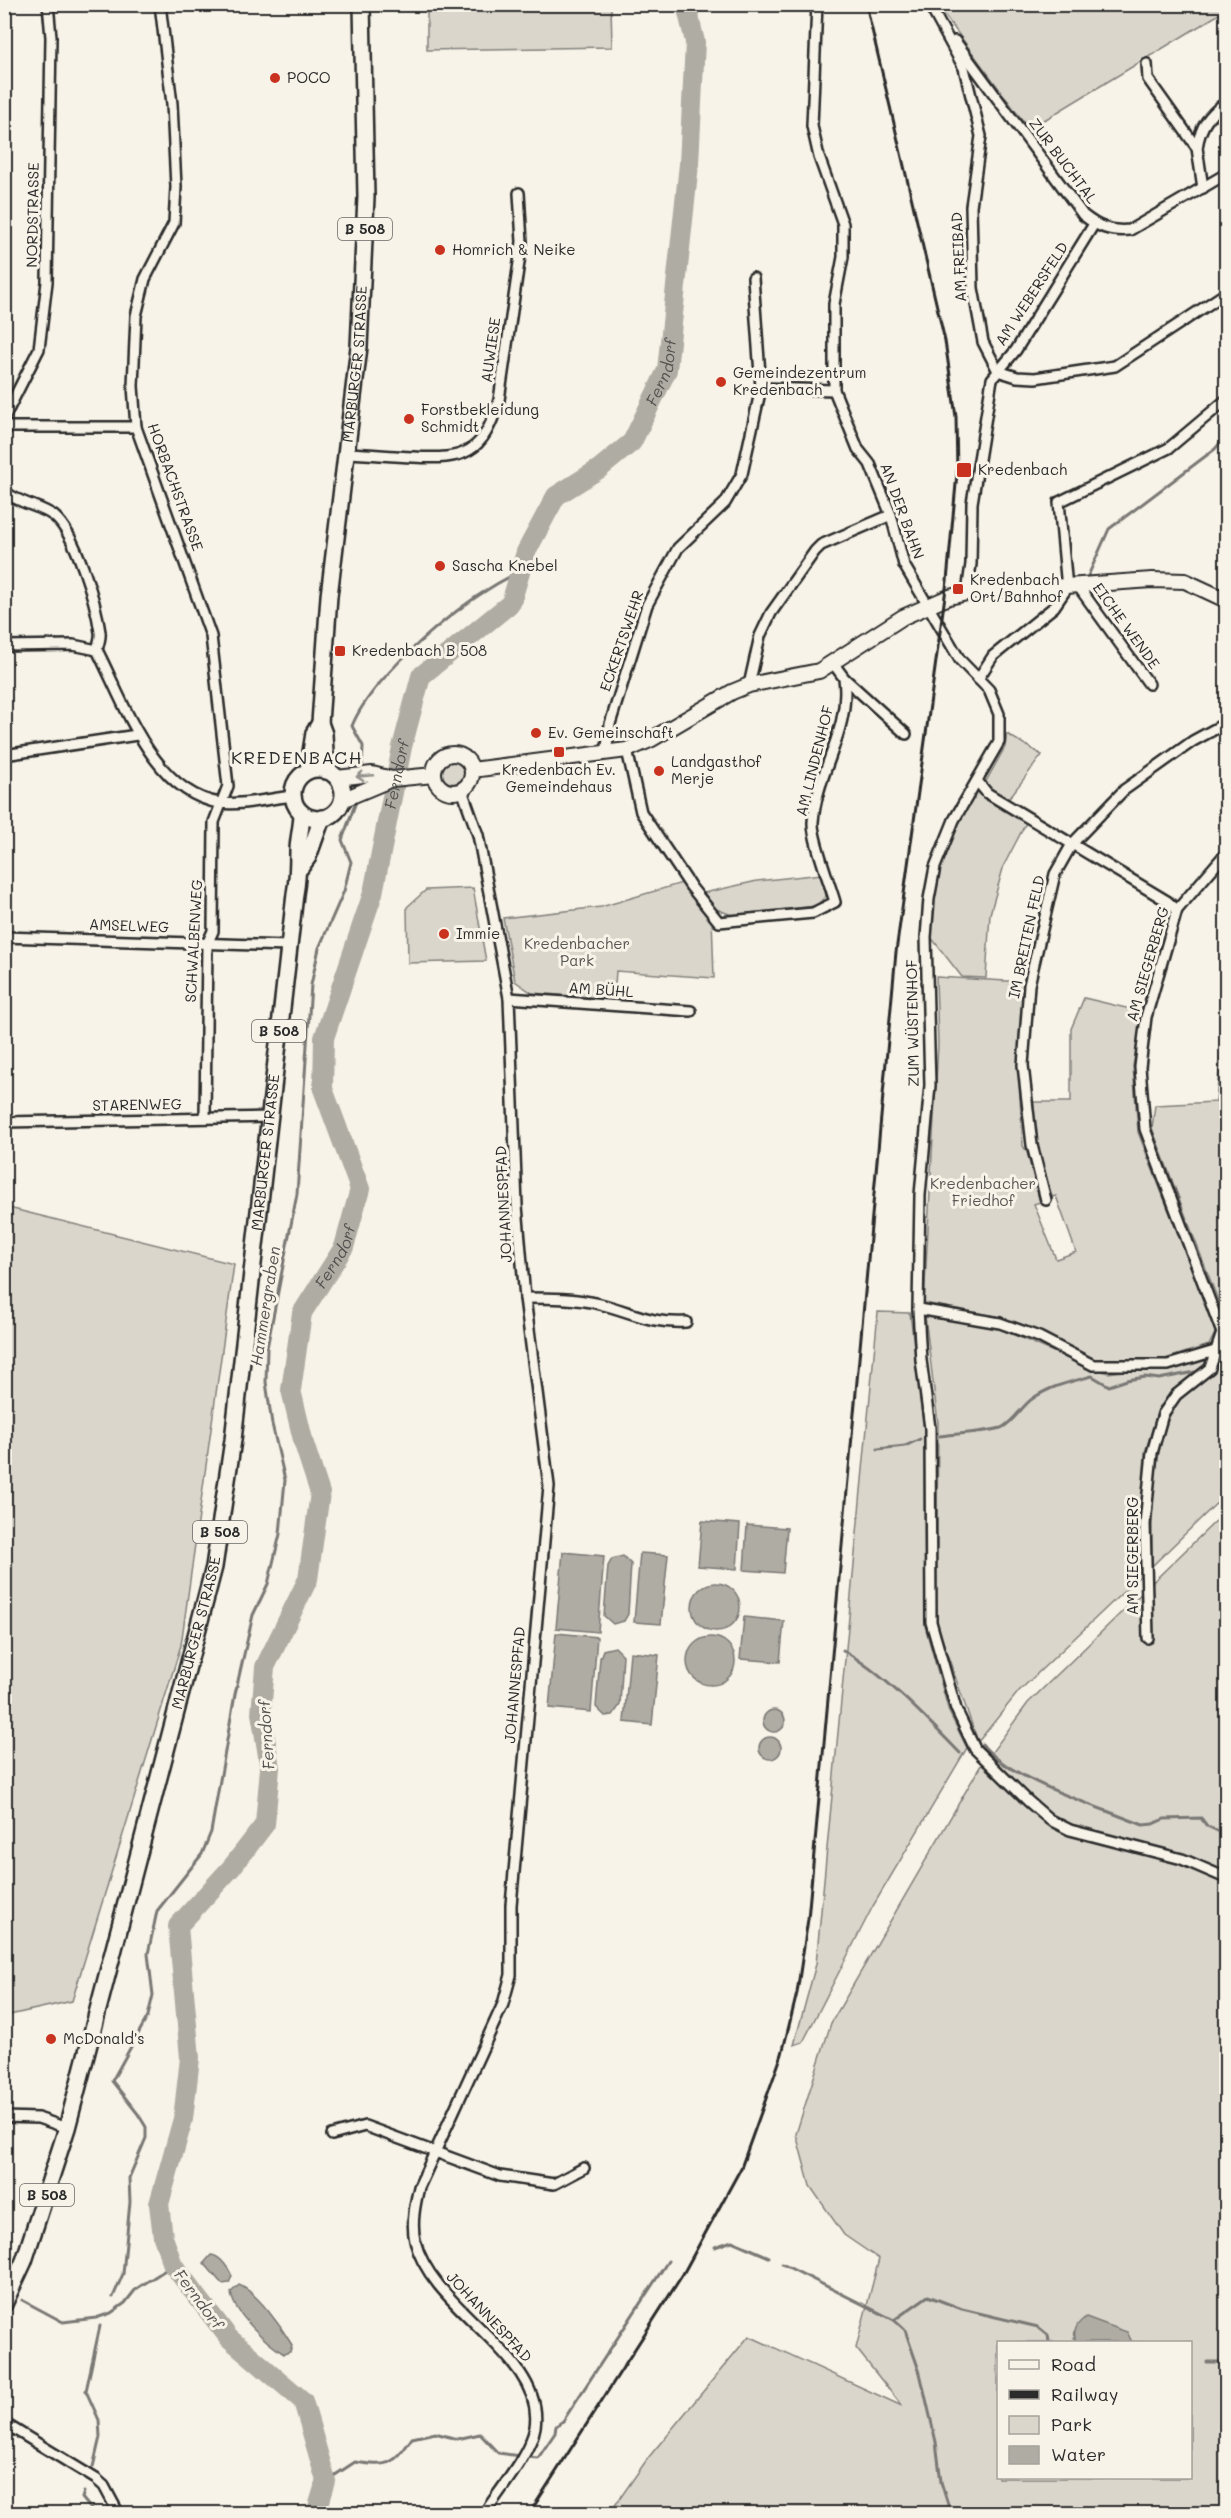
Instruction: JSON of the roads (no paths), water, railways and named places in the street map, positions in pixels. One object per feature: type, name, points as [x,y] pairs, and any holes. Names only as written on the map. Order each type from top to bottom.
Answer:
[{"type":"main road","name":"MARBURGER STRASSE","points":[[332,774],[320,723],[326,625],[359,347],[366,197],[362,4]]},
{"type":"main road","points":[[472,770],[627,750],[749,685],[804,675],[833,663],[882,629],[928,605],[968,593],[1008,588],[1072,587],[1152,580],[1185,581],[1227,600]]},
{"type":"main road","name":"MARBURGER STRASSE","points":[[308,771],[314,733],[320,723]]},
{"type":"main road","points":[[450,754],[466,758],[472,770],[470,782],[462,790],[455,792],[444,790],[437,784],[434,775],[438,761],[450,754]]},
{"type":"main road","points":[[308,771],[332,774],[372,774],[392,779],[434,775]]},
{"type":"main road","name":"B 508","points":[[293,796],[296,782],[308,771]]},
{"type":"main road","name":"B 508","points":[[322,818],[333,813],[342,800],[341,784],[332,774]]},
{"type":"main road","points":[[342,800],[392,779]]},
{"type":"main road","points":[[293,796],[296,807],[302,813],[309,817],[322,818]]},
{"type":"main road","name":"MARBURGER STRASSE","points":[[4,2304],[24,2261],[67,2128],[214,1567],[233,1440],[289,946],[300,868],[297,849],[302,834],[302,813]]},
{"type":"main road","name":"MARBURGER STRASSE","points":[[300,868],[309,856],[322,818]]},
{"type":"street","name":"NORDSTRASSE","points":[[4,418],[39,349],[47,282],[51,48],[48,4]]},
{"type":"street","name":"HORBACHSTRASSE","points":[[160,4],[172,104],[176,187],[174,223],[145,279],[136,316],[133,386],[136,427],[211,636],[228,786],[222,803]]},
{"type":"street","name":"AN DER BAHN","points":[[817,4],[812,126],[819,157],[843,224],[843,257],[834,304],[834,390],[858,449],[870,464],[891,515],[904,565],[928,605]]},
{"type":"street","name":"AM FREIBAD","points":[[929,4],[942,24],[964,68],[981,136],[971,206],[973,288],[982,342],[998,371]]},
{"type":"street","name":"ZUR BUCHTAL","points":[[942,24],[1083,215],[1094,224],[1114,232],[1130,230],[1227,174]]},
{"type":"street","points":[[1147,64],[1148,79],[1197,148]]},
{"type":"street","points":[[1203,188],[1197,148],[1200,131],[1203,124],[1227,102]]},
{"type":"street","name":"AUWIESE","points":[[347,453],[453,458],[472,448],[484,436],[493,420],[499,400],[522,242],[519,193]]},
{"type":"street","name":"AM WEBERSFELD","points":[[968,593],[972,503],[992,379],[1016,350],[1094,224]]},
{"type":"street","name":"ECKERTSWEHR","points":[[606,754],[610,724],[647,605],[678,549],[735,489],[742,474],[761,388],[753,278]]},
{"type":"street","points":[[998,371],[1017,377],[1035,378],[1115,366],[1227,293]]},
{"type":"street","points":[[761,388],[834,390]]},
{"type":"street","points":[[978,679],[993,656],[1054,607],[1072,587],[1059,502],[1169,448],[1227,400]]},
{"type":"street","points":[[4,427],[136,427]]},
{"type":"street","points":[[4,491],[23,503],[53,515],[69,532],[85,575],[100,634],[97,650],[137,735],[162,767],[184,789],[199,798],[222,803],[293,796]]},
{"type":"street","points":[[749,685],[760,636],[771,613],[815,552],[821,545],[891,515]]},
{"type":"street","name":"EICHE WENDE","points":[[1072,587],[1149,684]]},
{"type":"street","name":"ZUM WÜSTENHOF","points":[[928,605],[960,660],[990,690],[999,714],[999,742],[954,820],[935,867],[929,899],[926,937],[930,1084],[920,1195],[918,1309],[921,1360],[930,1428],[931,1622],[956,1708],[975,1749],[1050,1820],[1070,1830],[1182,1859],[1227,1878]]},
{"type":"street","points":[[4,646],[73,645],[97,650]]},
{"type":"street","points":[[833,663],[844,678],[906,734]]},
{"type":"street","name":"AM LINDENHOF","points":[[627,750],[641,812],[675,865],[719,922],[813,913],[835,902],[813,823],[827,765],[839,738],[846,700],[844,678]]},
{"type":"street","name":"IM BREITEN FELD","points":[[1046,1200],[1033,1151],[1023,1065],[1029,985],[1055,874],[1072,844],[1124,790],[1192,741],[1227,723]]},
{"type":"street","points":[[4,755],[137,735]]},
{"type":"street","points":[[977,781],[987,793],[1167,901],[1177,910]]},
{"type":"street","name":"JOHANNESPFAD","points":[[462,790],[478,835],[509,998],[518,1206],[525,1298],[549,1486],[511,1905],[511,1975],[502,2004],[419,2187],[413,2211],[415,2239],[422,2262],[438,2285],[528,2382],[537,2408],[535,2430],[524,2452],[484,2514]]},
{"type":"street","name":"SCHWALBENWEG","points":[[205,1118],[207,944],[213,931],[214,822],[222,803]]},
{"type":"street","name":"AM SIEGERBERG","points":[[1148,1638],[1145,1524],[1152,1453],[1163,1414],[1176,1395],[1210,1368],[1222,1333],[1145,1129],[1140,1067],[1146,1017],[1177,910],[1227,853]]},
{"type":"street","name":"AMSELWEG","points":[[4,937],[289,946]]},
{"type":"street","name":"AM BÜHL","points":[[509,998],[692,1011]]},
{"type":"street","name":"STARENWEG","points":[[4,1122],[270,1117]]},
{"type":"street","points":[[525,1298],[570,1298],[661,1323],[686,1322]]},
{"type":"street","points":[[918,1309],[1000,1323],[1039,1337],[1093,1365],[1168,1365],[1215,1352]]},
{"type":"street","points":[[4,2117],[38,2118],[67,2128]]},
{"type":"street","points":[[332,2135],[364,2126],[500,2176],[554,2184],[584,2168]]},
{"type":"street","points":[[4,2423],[105,2486],[119,2514]]},
{"type":"water","points":[[702,1521],[740,1524],[737,1569],[698,1566]]},
{"type":"water","points":[[747,1525],[787,1528],[783,1573],[744,1570]]},
{"type":"water","points":[[563,1552],[604,1556],[598,1632],[556,1628]]},
{"type":"water","points":[[640,1553],[668,1555],[661,1624],[634,1622]]},
{"type":"water","points":[[623,1556],[631,1564],[628,1614],[624,1621],[613,1624],[604,1616],[608,1566],[612,1559]]},
{"type":"water","points":[[711,1583],[721,1583],[733,1590],[740,1602],[740,1612],[733,1624],[721,1631],[711,1631],[696,1620],[692,1612],[692,1602],[703,1587]]},
{"type":"water","points":[[744,1617],[784,1621],[780,1662],[740,1659]]},
{"type":"water","points":[[556,1633],[597,1637],[591,1712],[549,1708]]},
{"type":"water","points":[[711,1637],[728,1644],[735,1661],[728,1678],[711,1685],[694,1678],[687,1661],[694,1644]]},
{"type":"water","points":[[615,1647],[623,1655],[620,1705],[613,1715],[605,1716],[596,1707],[600,1658],[603,1650]]},
{"type":"water","points":[[630,1652],[659,1655],[652,1725],[624,1722]]},
{"type":"water","points":[[774,1710],[782,1713],[785,1721],[782,1729],[774,1732],[766,1729],[763,1721],[766,1713]]},
{"type":"water","points":[[770,1737],[778,1740],[781,1748],[778,1756],[770,1759],[762,1756],[759,1748],[762,1740]]},
{"type":"water","points":[[211,2255],[221,2260],[228,2269],[232,2276],[229,2283],[222,2284],[204,2263]]},
{"type":"water","points":[[239,2285],[253,2295],[276,2320],[292,2345],[290,2352],[284,2354],[277,2349],[260,2335],[237,2309],[231,2292]]},
{"type":"water","points":[[1086,2317],[1127,2332],[1132,2341],[1076,2341],[1076,2328]]},
{"type":"waterway","name":"Ferndorf","points":[[316,2514],[326,2481],[303,2401],[229,2338],[173,2265],[163,2237],[159,2204],[183,2119],[190,2058],[178,1926],[232,1867],[265,1824],[270,1768],[261,1713],[265,1667],[308,1579],[320,1493],[304,1444],[291,1390],[302,1313],[344,1247],[360,1189],[323,1089],[324,1038],[373,893],[402,747],[421,676],[511,603],[526,552],[556,496],[599,469],[632,442],[667,370],[689,164],[695,42],[686,4]]},
{"type":"waterway","points":[[1088,576],[1109,529],[1215,449],[1226,436]]},
{"type":"waterway","name":"Hammergraben","points":[[362,772],[363,746],[352,726],[380,683],[400,660],[450,617],[475,598],[520,572]]},
{"type":"waterway","name":"Hammergraben","points":[[113,2297],[123,2274],[130,2202],[129,2178],[146,2138],[146,2127],[112,2081],[148,2016],[153,1995],[148,1954],[157,1911],[202,1854],[211,1832],[235,1694],[253,1615],[268,1584],[280,1534],[285,1480],[272,1424],[266,1382],[267,1348],[297,1194],[311,985],[319,948],[344,891],[351,862],[342,840],[357,799]]},
{"type":"waterway","points":[[1221,1368],[1226,1368]]},
{"type":"waterway","points":[[940,1436],[1001,1428],[1009,1423],[1028,1402],[1039,1395],[1060,1385],[1092,1376],[1109,1386],[1145,1377],[1159,1379],[1195,1372]]},
{"type":"waterway","points":[[878,1449],[905,1446],[920,1439]]},
{"type":"waterway","points":[[843,1650],[890,1685],[960,1753]]},
{"type":"waterway","points":[[982,1744],[995,1757],[1033,1781],[1143,1825],[1164,1819],[1201,1818],[1207,1826],[1226,1835]]},
{"type":"waterway","points":[[715,2247],[732,2241],[769,2257]]},
{"type":"waterway","points":[[526,2457],[538,2458],[555,2433],[556,2426],[563,2421],[668,2261]]},
{"type":"waterway","points":[[782,2264],[894,2320],[928,2296],[962,2309],[1038,2327],[1048,2335],[1049,2341]]},
{"type":"waterway","points":[[22,2300],[63,2322],[96,2318],[111,2313],[125,2303],[136,2289],[173,2265]]},
{"type":"waterway","points":[[894,2320],[905,2330],[920,2373],[936,2442],[941,2482],[951,2514]]},
{"type":"waterway","name":"Hammergraben","points":[[93,2467],[100,2437],[99,2420],[86,2391],[100,2326]]},
{"type":"waterway","points":[[1207,2362],[1226,2362]]},
{"type":"waterway","points":[[326,2481],[355,2462],[375,2464],[389,2462],[400,2454],[412,2438],[435,2433],[457,2439],[480,2434],[498,2453],[520,2456]]},
{"type":"waterway","points":[[84,2492],[82,2498],[91,2509]]},
{"type":"railway","points":[[529,2514],[683,2274],[741,2168],[782,2054],[797,1993],[808,1919],[896,952],[947,581],[957,473],[956,417],[945,341],[866,4]]},
{"type":"place","name":"POCO","points":[[275,78]]},
{"type":"place","name":"Homrich & Neike","points":[[440,250]]},
{"type":"place","name":"Gemeindezentrum Kredenbach","points":[[721,382]]},
{"type":"place","name":"Forstbekleidung Schmidt","points":[[409,419]]},
{"type":"place","name":"Kredenbach","points":[[964,470]]},
{"type":"place","name":"Sascha Knebel","points":[[440,566]]},
{"type":"place","name":"Kredenbach Ort/Bahnhof","points":[[958,589]]},
{"type":"place","name":"Kredenbach B 508","points":[[340,651]]},
{"type":"place","name":"Ev. Gemeinschaft","points":[[536,733]]},
{"type":"place","name":"Kredenbach Ev. Gemeindehaus","points":[[559,752]]},
{"type":"place","name":"Landgasthof Merje","points":[[659,771]]},
{"type":"place","name":"Immie","points":[[444,934]]},
{"type":"place","name":"McDonald's","points":[[51,2039]]},
{"type":"district","name":"KREDENBACH","points":[[297,758]]},
{"type":"park label","name":"Kredenbacher Park","points":[[577,952]]},
{"type":"park label","name":"Kredenbacher Friedhof","points":[[983,1192]]}]
